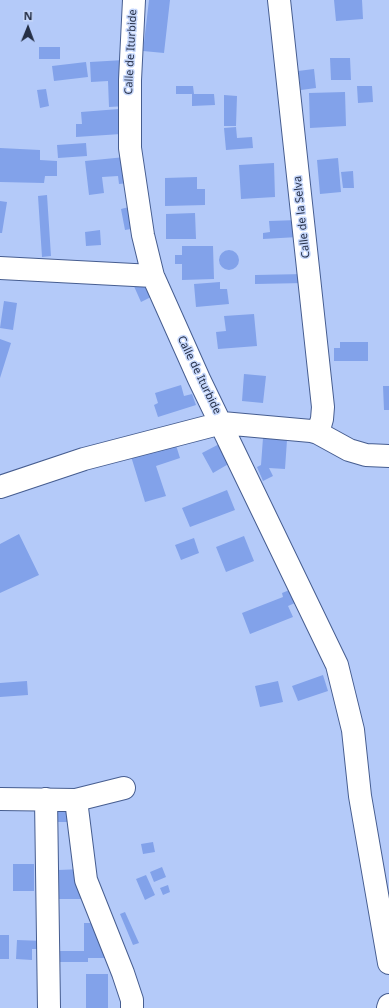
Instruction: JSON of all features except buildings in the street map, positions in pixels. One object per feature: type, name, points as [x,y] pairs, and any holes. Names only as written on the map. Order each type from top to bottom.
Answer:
[{"type":"street","name":"Calle de Iturbide","points":[[134,0],[129,86],[130,148],[143,235],[153,276],[199,379],[222,423],[337,665],[353,730],[360,796],[389,963]]},
{"type":"street","name":"Calle de la Selva","points":[[279,0],[323,407],[322,419],[318,433]]},
{"type":"street","points":[[0,268],[153,276]]},
{"type":"street","points":[[0,487],[84,459],[222,423],[318,433],[349,450],[366,455],[389,456]]},
{"type":"street","points":[[0,799],[76,800],[124,788]]},
{"type":"street","points":[[46,800],[49,1008]]},
{"type":"street","points":[[76,800],[86,880],[123,973],[132,1000],[132,1008]]}]
